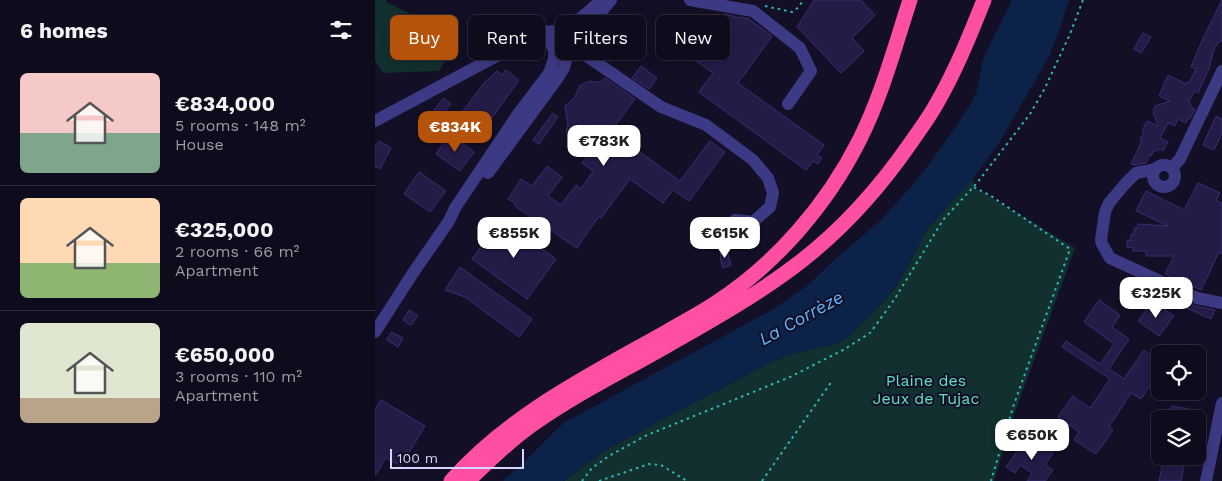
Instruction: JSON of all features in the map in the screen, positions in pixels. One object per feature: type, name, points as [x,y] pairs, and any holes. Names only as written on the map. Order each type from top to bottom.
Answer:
[{"type":"highway","points":[[451,481],[485,448],[514,424],[582,380],[714,305],[769,262],[819,205],[860,138],[881,89],[910,0]]},
{"type":"highway","points":[[467,481],[521,433],[571,400],[753,295],[801,262],[850,218],[875,191],[900,159],[937,104],[951,77],[984,0]]},
{"type":"street","points":[[584,15],[601,0]]},
{"type":"street","points":[[599,15],[611,0]]},
{"type":"street","points":[[691,0],[753,11],[800,48],[811,71],[788,104]]},
{"type":"street","points":[[375,332],[449,221],[455,208],[513,122],[549,73],[554,59],[551,40],[552,35],[555,33]]},
{"type":"street","points":[[545,42],[553,47]]},
{"type":"street","points":[[375,121],[492,60]]},
{"type":"street","points":[[449,221],[465,205],[557,78],[567,60]]},
{"type":"street","points":[[593,60],[661,107],[706,125],[753,160],[769,178],[773,193],[770,207],[753,222],[735,220]]},
{"type":"street","points":[[1172,168],[1180,159],[1222,71]]},
{"type":"street","points":[[1116,194],[1126,188],[1137,177],[1143,177],[1165,187],[1172,184],[1176,174],[1172,168],[1165,165],[1158,166],[1156,169],[1136,173],[1131,177],[1116,194],[1109,203],[1105,212],[1102,244],[1110,258],[1197,298],[1222,303]]},
{"type":"street","points":[[1155,183],[1153,176],[1156,169]]},
{"type":"street","points":[[1206,481],[1222,404]]},
{"type":"path","points":[[758,4],[792,12],[799,7],[803,0]]},
{"type":"path","points":[[581,481],[597,464],[645,436],[790,378],[870,334],[899,293],[943,220],[974,187],[1030,114],[1070,34],[1083,0]]},
{"type":"path","points":[[974,187],[991,196],[1070,249],[1013,407],[991,481]]},
{"type":"path","points":[[762,481],[833,381]]},
{"type":"path","points":[[599,481],[649,464],[661,465],[687,481]]},
{"type":"green space","points":[[375,0],[386,0],[386,2],[413,15],[390,15],[390,60],[445,60],[439,71],[383,73],[375,61]]},
{"type":"green space","name":"Plaine des Jeux de Tujac","points":[[973,178],[974,187],[1075,248],[1015,412],[994,481],[564,481],[609,448],[754,371],[795,353],[843,341],[870,316],[894,289],[926,231]]},
{"type":"water","name":"La Corrèze","points":[[1012,0],[1069,0],[1049,57],[999,143],[969,184],[926,231],[901,279],[870,316],[843,341],[795,353],[754,371],[609,448],[564,481],[503,481],[565,422],[772,310],[807,286],[881,220],[933,159],[969,107],[976,94],[983,59]]},
{"type":"building","points":[[814,0],[861,0],[875,15],[852,38],[864,51],[841,73],[797,27]]},
{"type":"building","points":[[1222,0],[1222,41],[1218,42],[1212,54],[1211,64],[1198,93],[1195,91],[1189,101],[1192,108],[1195,109],[1190,119],[1188,118],[1186,123],[1178,119],[1175,126],[1168,123],[1160,138],[1168,142],[1163,151],[1160,149],[1153,152],[1151,156],[1149,155],[1146,163],[1131,164],[1142,141],[1140,140],[1144,132],[1142,131],[1147,121],[1158,126],[1153,112],[1155,106],[1170,101],[1159,96],[1168,75],[1186,84],[1187,82],[1189,83],[1196,69],[1191,67]]},
{"type":"building","points":[[730,15],[749,19],[772,36],[738,83],[824,145],[817,155],[822,158],[818,164],[813,161],[806,170],[699,92],[713,73],[694,60],[730,60]]},
{"type":"building","points":[[1143,33],[1151,37],[1141,53],[1134,49]]},
{"type":"building","points":[[641,66],[657,78],[649,89],[632,78]]},
{"type":"building","points":[[506,70],[519,80],[484,129],[470,119],[468,122],[459,116],[485,82],[497,71],[502,75]]},
{"type":"building","points":[[605,78],[635,99],[611,131],[680,181],[710,141],[725,152],[689,201],[673,190],[663,203],[630,179],[601,218],[599,216],[577,248],[515,206],[516,204],[508,199],[521,179],[532,186],[547,166],[562,177],[548,196],[561,205],[576,185],[581,189],[593,171],[582,163],[586,157],[581,153],[585,147],[566,133],[568,125],[565,106],[575,97],[580,85],[590,81],[600,82]]},
{"type":"building","points":[[444,98],[451,104],[438,119],[432,115]]},
{"type":"building","points":[[553,113],[558,117],[539,144],[533,140]]},
{"type":"building","points":[[1216,116],[1222,119],[1222,133],[1214,150],[1203,145]]},
{"type":"building","points":[[450,134],[474,152],[460,171],[436,154]]},
{"type":"building","points":[[379,141],[391,148],[380,169],[375,166],[375,147]]},
{"type":"building","points":[[419,172],[446,191],[430,212],[404,194]]},
{"type":"building","points":[[1198,183],[1220,193],[1216,200],[1222,203],[1222,254],[1219,252],[1201,290],[1165,274],[1174,256],[1146,256],[1146,251],[1133,251],[1133,248],[1127,247],[1127,240],[1130,241],[1131,234],[1134,234],[1134,228],[1137,228],[1138,224],[1168,226],[1136,211],[1146,191],[1184,210]]},
{"type":"building","points":[[501,219],[556,259],[527,299],[472,259]]},
{"type":"building","points":[[727,250],[731,265],[723,268],[720,252]]},
{"type":"building","points":[[460,267],[532,319],[519,337],[465,297],[445,290]]},
{"type":"building","points":[[1099,300],[1120,315],[1112,327],[1129,339],[1109,369],[1124,379],[1144,350],[1151,355],[1151,385],[1141,399],[1131,393],[1109,427],[1113,430],[1096,454],[1074,440],[1079,432],[1058,417],[1073,396],[1090,408],[1110,379],[1062,347],[1066,341],[1100,364],[1114,344],[1084,322]]},
{"type":"building","points":[[1153,301],[1174,316],[1159,336],[1138,321]]},
{"type":"building","points":[[1184,301],[1195,306],[1215,310],[1211,319],[1182,306]]},
{"type":"building","points":[[409,310],[418,316],[411,325],[403,320]]},
{"type":"building","points":[[391,332],[403,338],[398,347],[387,340]]},
{"type":"building","points":[[381,400],[425,426],[401,466],[386,458],[375,476],[375,410]]},
{"type":"building","points":[[1172,406],[1195,410],[1171,410]]},
{"type":"building","points":[[1023,438],[1041,451],[1044,447],[1053,453],[1045,465],[1053,470],[1045,481],[1027,481],[1032,473],[1020,465],[1015,473],[1006,467],[1018,450],[1016,448]]},
{"type":"building","points":[[1162,465],[1184,465],[1181,481],[1159,481]]}]
